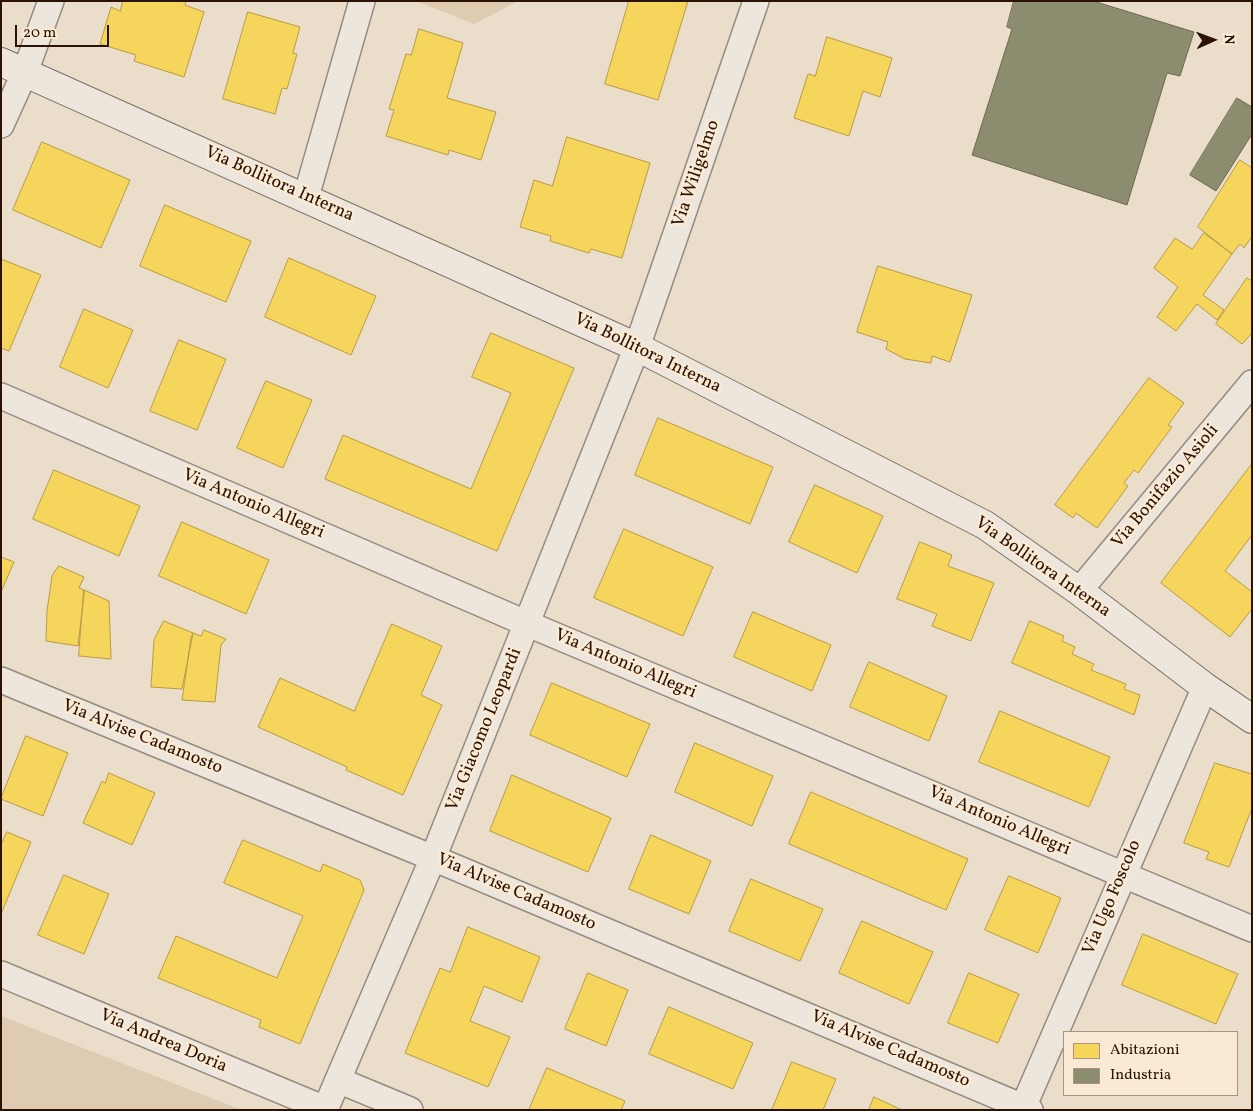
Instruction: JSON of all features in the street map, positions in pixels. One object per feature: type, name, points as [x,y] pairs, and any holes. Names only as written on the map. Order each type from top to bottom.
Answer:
[{"type":"street","points":[[1,125],[13,67],[51,1]]},
{"type":"street","points":[[306,197],[362,1]]},
{"type":"street","name":"Via Wiligelmo","points":[[637,347],[756,1]]},
{"type":"street","name":"Via Bollitora Interna","points":[[13,67],[637,347],[986,525],[1080,591],[1205,687],[1252,719]]},
{"type":"street","name":"Via Giacomo Leopardi","points":[[325,1110],[433,858],[637,347]]},
{"type":"street","name":"Via Bonifazio Asioli","points":[[1080,591],[1252,384]]},
{"type":"street","name":"Via Antonio Allegri","points":[[1,396],[528,624],[1252,929]]},
{"type":"street","name":"Via Alvise Cadamosto","points":[[1,680],[433,858],[1025,1109]]},
{"type":"street","name":"Via Ugo Foscolo","points":[[1025,1109],[1205,687]]},
{"type":"street","name":"Via Andrea Doria","points":[[1,974],[325,1110]]},
{"type":"street","points":[[338,1080],[410,1110]]},
{"type":"shaded area","points":[[416,1],[518,1],[474,24]]},
{"type":"shaded area","points":[[1,1016],[242,1110],[1,1110]]},
{"type":"building: Abitazioni","points":[[123,1],[186,1],[185,5],[204,12],[184,77],[134,61],[136,55],[100,44],[111,7],[120,11]]},
{"type":"building: Abitazioni","points":[[629,1],[688,1],[658,100],[605,84]]},
{"type":"building: Abitazioni","points":[[248,12],[300,27],[293,53],[297,54],[287,89],[282,88],[275,114],[223,99]]},
{"type":"building: Abitazioni","points":[[419,29],[463,43],[447,98],[496,112],[481,160],[449,150],[448,155],[386,136],[394,110],[389,109],[406,54],[411,55]]},
{"type":"building: Abitazioni","points":[[827,37],[892,58],[880,97],[863,91],[849,136],[794,118],[808,74],[815,76]]},
{"type":"building: Abitazioni","points":[[567,137],[650,163],[622,258],[591,249],[589,253],[550,241],[551,236],[520,227],[534,180],[552,186]]},
{"type":"building: Abitazioni","points":[[42,142],[130,180],[101,248],[13,210]]},
{"type":"building: Abitazioni","points":[[1240,160],[1252,168],[1252,236],[1244,248],[1240,244],[1232,254],[1198,227]]},
{"type":"building: Abitazioni","points":[[165,205],[251,241],[226,302],[140,266]]},
{"type":"building: Abitazioni","points":[[1204,233],[1232,254],[1203,295],[1224,310],[1217,320],[1197,304],[1176,331],[1157,317],[1178,287],[1154,268],[1175,238],[1192,249]]},
{"type":"building: Abitazioni","points":[[289,258],[376,296],[351,355],[265,317]]},
{"type":"building: Abitazioni","points":[[1,259],[41,275],[9,351],[1,348]]},
{"type":"building: Abitazioni","points":[[878,266],[972,295],[950,362],[932,356],[931,363],[905,359],[886,349],[888,342],[857,332]]},
{"type":"building: Abitazioni","points":[[1247,278],[1252,281],[1252,333],[1242,344],[1216,324]]},
{"type":"building: Abitazioni","points":[[84,309],[133,330],[108,388],[60,367]]},
{"type":"building: Abitazioni","points":[[491,333],[574,368],[497,551],[325,479],[343,435],[471,489],[511,393],[472,377]]},
{"type":"building: Abitazioni","points":[[179,340],[226,359],[197,430],[150,411]]},
{"type":"building: Abitazioni","points":[[1149,378],[1184,403],[1168,425],[1172,427],[1138,473],[1134,470],[1124,483],[1128,486],[1097,528],[1076,513],[1073,518],[1055,505]]},
{"type":"building: Abitazioni","points":[[266,381],[312,400],[283,468],[237,448]]},
{"type":"building: Abitazioni","points":[[658,418],[773,467],[750,524],[635,475]]},
{"type":"building: Abitazioni","points":[[1252,464],[1252,535],[1225,571],[1252,592],[1252,609],[1230,637],[1161,583]]},
{"type":"building: Abitazioni","points":[[54,470],[140,506],[119,556],[33,519]]},
{"type":"building: Abitazioni","points":[[815,485],[883,516],[857,573],[789,542]]},
{"type":"building: Abitazioni","points":[[182,522],[269,560],[246,614],[159,576]]},
{"type":"building: Abitazioni","points":[[624,529],[713,567],[683,636],[594,598]]},
{"type":"building: Abitazioni","points":[[920,542],[952,555],[948,566],[994,583],[971,641],[932,626],[937,614],[897,599]]},
{"type":"building: Abitazioni","points":[[1,557],[14,562],[1,592]]},
{"type":"building: Abitazioni","points":[[59,566],[84,577],[79,588],[84,590],[84,594],[78,646],[46,641],[47,611],[52,576]]},
{"type":"building: Abitazioni","points":[[84,590],[109,601],[111,659],[79,656]]},
{"type":"building: Abitazioni","points":[[753,612],[831,645],[812,691],[734,657]]},
{"type":"building: Abitazioni","points":[[164,621],[193,633],[182,689],[151,687],[154,640]]},
{"type":"building: Abitazioni","points":[[1030,621],[1064,636],[1062,641],[1075,647],[1072,654],[1094,664],[1091,670],[1126,684],[1124,689],[1140,695],[1134,715],[1012,663]]},
{"type":"building: Abitazioni","points":[[392,624],[442,646],[421,695],[442,705],[403,795],[346,770],[347,767],[258,727],[280,678],[354,711]]},
{"type":"building: Abitazioni","points":[[204,630],[226,639],[221,645],[215,702],[182,700],[191,638],[193,633],[201,636]]},
{"type":"building: Abitazioni","points":[[869,662],[947,696],[929,741],[850,707]]},
{"type":"building: Abitazioni","points":[[552,683],[650,724],[627,777],[530,735]]},
{"type":"building: Abitazioni","points":[[1000,711],[1110,757],[1089,807],[979,762]]},
{"type":"building: Abitazioni","points":[[26,736],[68,753],[43,816],[1,799]]},
{"type":"building: Abitazioni","points":[[695,743],[773,776],[752,826],[675,792]]},
{"type":"building: Abitazioni","points":[[1215,763],[1252,774],[1252,808],[1229,867],[1206,859],[1209,852],[1184,843]]},
{"type":"building: Abitazioni","points":[[109,773],[155,793],[132,845],[83,823],[102,781],[105,783]]},
{"type":"building: Abitazioni","points":[[512,775],[611,818],[588,872],[490,831]]},
{"type":"building: Abitazioni","points":[[811,792],[968,859],[946,910],[789,844]]},
{"type":"building: Abitazioni","points":[[7,832],[31,842],[1,914],[1,845]]},
{"type":"building: Abitazioni","points":[[651,835],[711,861],[689,914],[629,889]]},
{"type":"building: Abitazioni","points":[[243,840],[320,872],[323,864],[360,880],[364,890],[300,1044],[259,1027],[261,1020],[158,978],[176,936],[277,978],[303,916],[224,883]]},
{"type":"building: Abitazioni","points":[[64,875],[109,894],[84,954],[38,935]]},
{"type":"building: Abitazioni","points":[[1009,876],[1061,898],[1038,953],[985,930]]},
{"type":"building: Abitazioni","points":[[751,879],[823,909],[800,961],[729,931]]},
{"type":"building: Abitazioni","points":[[862,921],[933,952],[909,1004],[839,973]]},
{"type":"building: Abitazioni","points":[[468,927],[540,957],[522,1002],[484,986],[470,1021],[510,1037],[488,1087],[405,1053],[440,968],[450,972]]},
{"type":"building: Abitazioni","points":[[1143,934],[1238,974],[1216,1024],[1122,985]]},
{"type":"building: Abitazioni","points":[[588,973],[628,990],[606,1046],[565,1029]]},
{"type":"building: Abitazioni","points":[[969,973],[1019,994],[998,1043],[948,1023]]},
{"type":"building: Abitazioni","points":[[669,1007],[753,1043],[733,1089],[649,1054]]},
{"type":"building: Abitazioni","points":[[792,1062],[836,1079],[823,1110],[772,1110]]},
{"type":"building: Abitazioni","points":[[547,1068],[625,1101],[621,1110],[529,1110]]},
{"type":"building: Abitazioni","points":[[874,1097],[902,1110],[869,1110]]},
{"type":"building: Industria","points":[[1014,1],[1093,1],[1194,32],[1180,76],[1167,73],[1127,205],[972,155],[1012,29],[1007,27]]},
{"type":"building: Industria","points":[[1237,98],[1252,107],[1252,134],[1216,191],[1190,175]]}]
